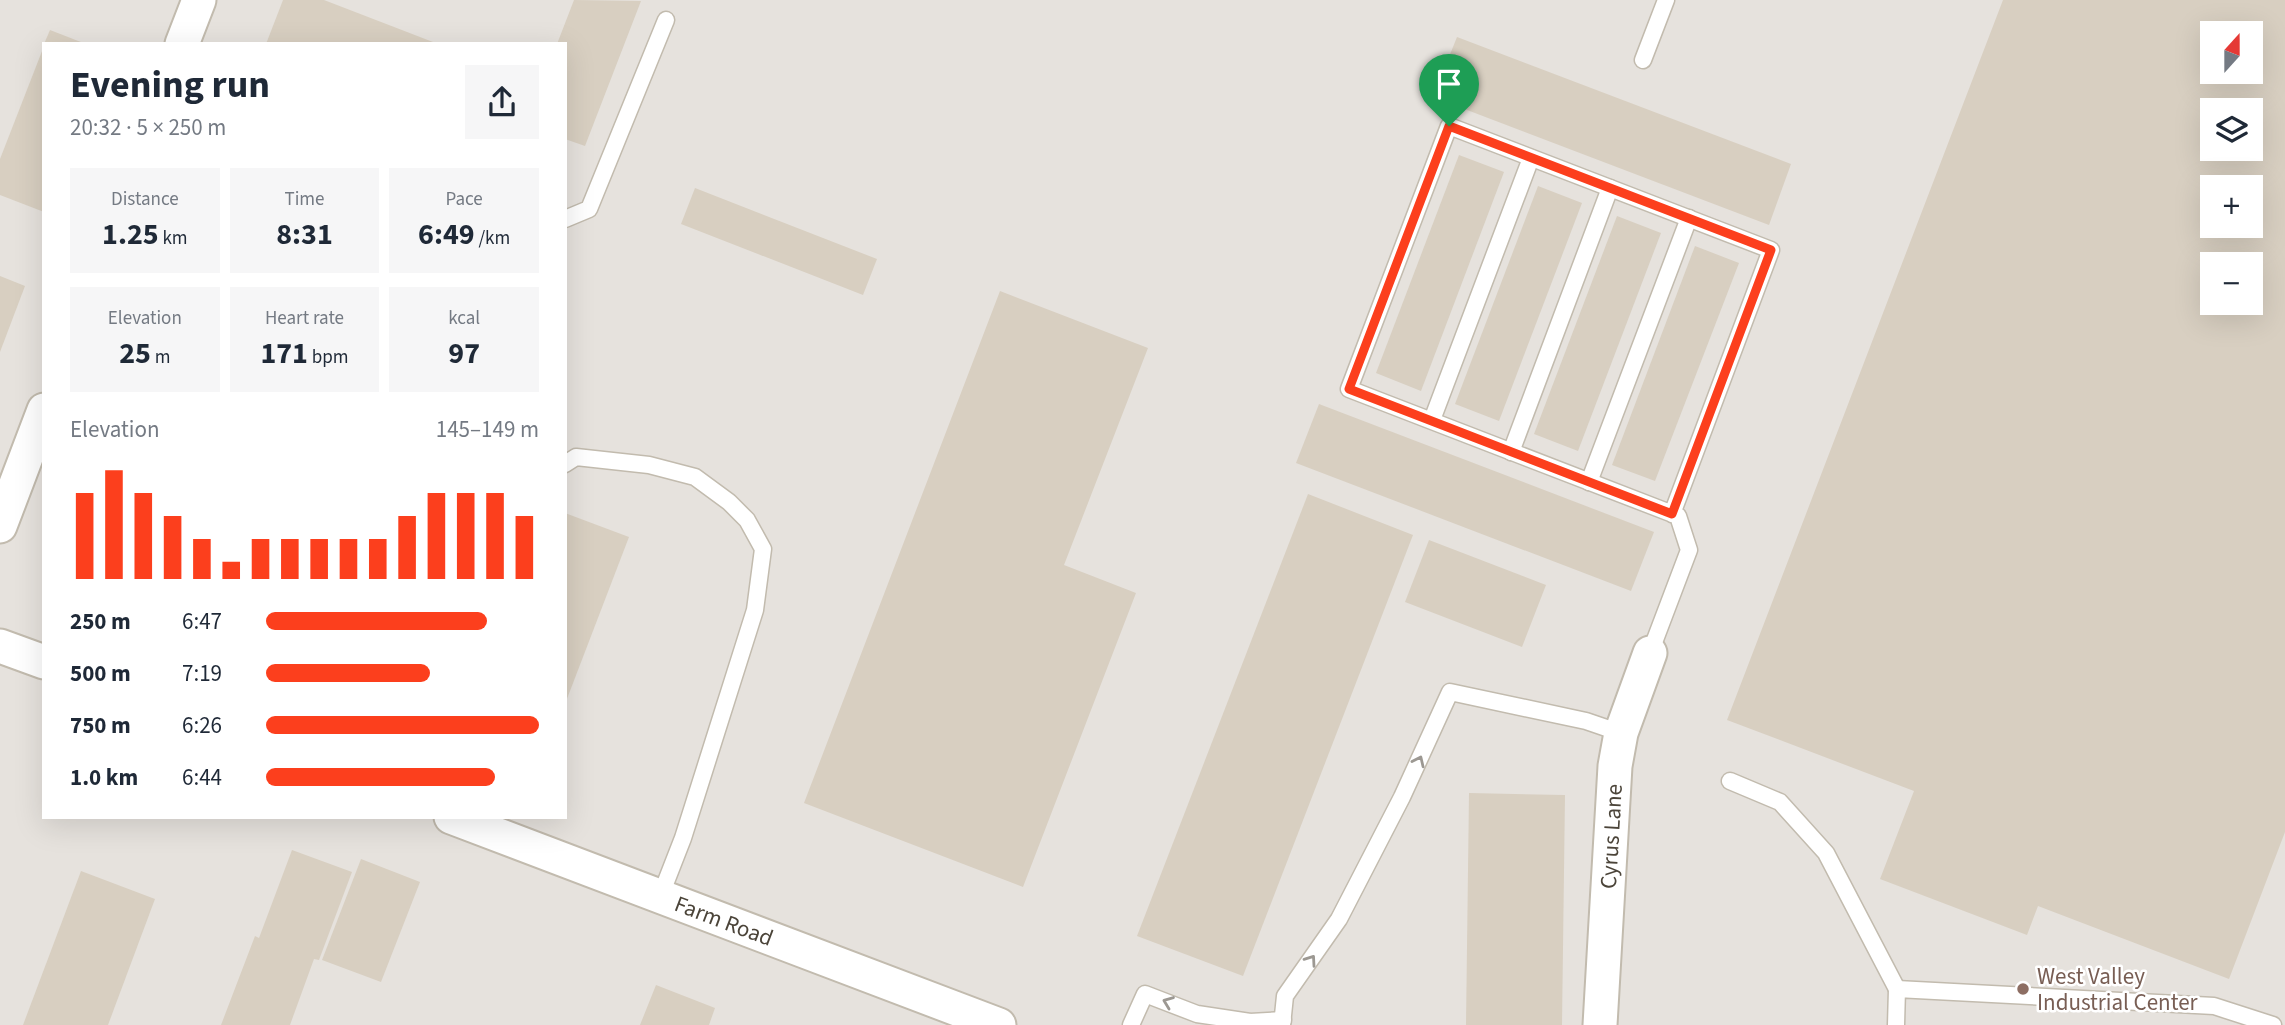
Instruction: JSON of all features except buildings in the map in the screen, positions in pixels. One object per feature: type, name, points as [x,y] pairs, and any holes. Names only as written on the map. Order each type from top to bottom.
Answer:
[{"type":"street","points":[[183,42],[199,0]]},
{"type":"street","points":[[0,526],[42,415]]},
{"type":"street","points":[[0,646],[42,661]]},
{"type":"street","name":"Cyrus Lane","points":[[1600,1025],[1615,766],[1621,733],[1650,653]]},
{"type":"street","name":"Farm Road","points":[[458,819],[660,897],[934,1014],[999,1025]]},
{"type":"lane","points":[[1643,60],[1666,0]]},
{"type":"lane","points":[[567,218],[589,209],[666,20]]},
{"type":"lane","points":[[1650,653],[1689,550],[1678,516],[1672,514],[1511,452],[1432,420],[1349,389],[1449,126],[1771,250],[1672,514]]},
{"type":"lane","points":[[1432,420],[1531,158]]},
{"type":"lane","points":[[1511,452],[1609,188]]},
{"type":"lane","points":[[1589,482],[1689,218]]},
{"type":"lane","points":[[567,463],[576,457],[649,465],[695,477],[729,502],[747,520],[763,549],[755,610],[683,838],[660,897]]},
{"type":"lane","points":[[1131,1025],[1145,994],[1197,1014],[1250,1022],[1282,1023],[1285,996],[1339,919],[1402,797],[1450,692],[1586,721],[1621,733]]},
{"type":"lane","points":[[1730,781],[1780,802],[1826,853],[1898,989],[1896,1025]]},
{"type":"lane","points":[[1898,989],[2214,1006],[2273,1025]]},
{"type":"shaded area","points":[[0,0],[2285,0],[2285,1025],[0,1025]]},
{"type":"place","name":"West Valley Industrial Center","points":[[2023,989]]},
{"type":"route","points":[[1449,126],[1771,250],[1672,514],[1349,389],[1449,126]]}]
